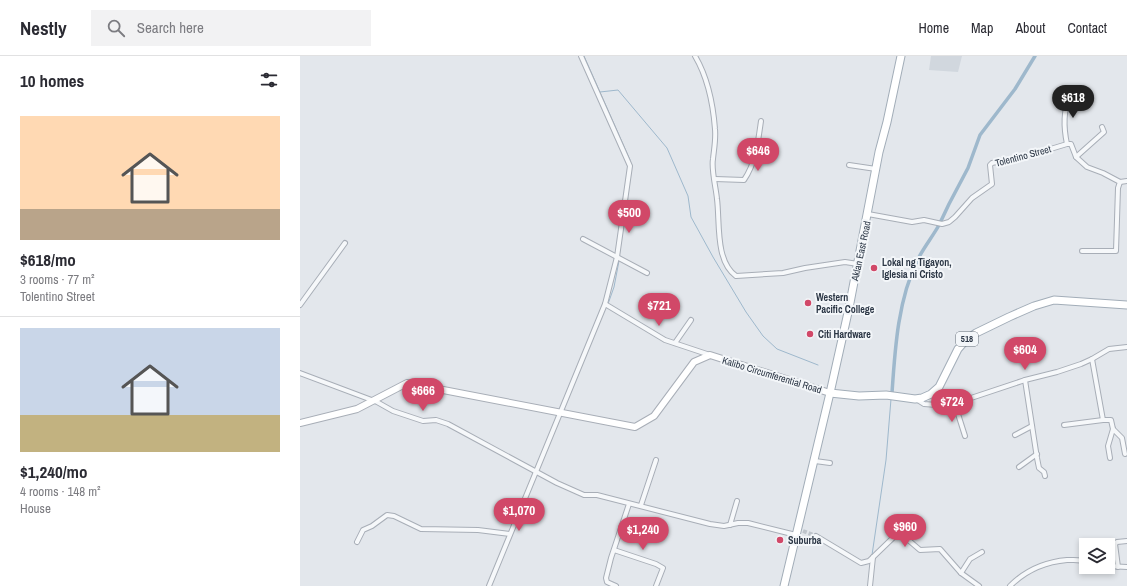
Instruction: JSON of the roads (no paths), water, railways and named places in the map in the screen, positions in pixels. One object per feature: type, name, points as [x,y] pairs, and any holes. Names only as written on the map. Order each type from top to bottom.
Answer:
[{"type":"main road","name":"Aklan East Road","points":[[784,586],[799,531],[815,461],[901,56]]},
{"type":"main road","name":"518","points":[[936,390],[943,380],[958,349],[966,340],[976,333],[1009,317],[1034,306],[1054,300],[1127,305]]},
{"type":"main road","name":"Kalibo Circumferential Road","points":[[300,423],[357,409],[406,383],[635,427],[654,416],[694,362],[710,356],[830,393],[865,397],[886,395],[915,399],[927,397],[936,390]]},
{"type":"street","points":[[489,586],[605,304],[618,257],[630,166],[581,56]]},
{"type":"street","points":[[695,56],[708,83],[715,130],[715,152],[712,160],[718,210],[718,237],[728,267],[732,274],[736,276],[783,273],[845,262],[858,264]]},
{"type":"street","points":[[1069,94],[1064,112],[1064,129],[1067,144],[1071,144],[1076,157],[1086,167],[1103,173],[1120,182],[1127,181]]},
{"type":"street","points":[[714,179],[744,180],[751,170],[755,159],[761,121]]},
{"type":"street","points":[[1076,157],[1104,132],[1102,127]]},
{"type":"street","name":"Tolentino Street","points":[[868,214],[912,222],[924,220],[942,224],[949,222],[962,211],[972,198],[992,184],[990,165],[992,163],[1034,154],[1067,144]]},
{"type":"street","points":[[849,165],[876,169]]},
{"type":"street","points":[[1082,251],[1116,251],[1118,188],[1120,182]]},
{"type":"street","points":[[583,239],[647,273]]},
{"type":"street","points":[[300,305],[345,243]]},
{"type":"street","points":[[605,304],[665,340],[710,356]]},
{"type":"street","points":[[675,344],[691,320]]},
{"type":"street","points":[[915,399],[920,403],[937,405],[953,404],[1025,380],[1057,372],[1092,359],[1109,349],[1127,347]]},
{"type":"street","points":[[1092,359],[1102,420]]},
{"type":"street","points":[[300,372],[373,400],[393,411],[423,421],[436,420],[448,424],[535,472],[581,494],[598,494],[629,504],[641,505],[691,520],[724,526],[738,523],[748,523],[799,531]]},
{"type":"street","points":[[1025,380],[1039,468],[1044,472],[1045,476]]},
{"type":"street","points":[[936,390],[937,405]]},
{"type":"street","points":[[953,404],[965,436]]},
{"type":"street","points":[[1064,425],[1111,420],[1113,429],[1108,446],[1110,458]]},
{"type":"street","points":[[1015,435],[1032,426]]},
{"type":"street","points":[[1113,429],[1122,438],[1125,454]]},
{"type":"street","points":[[1019,467],[1037,454]]},
{"type":"street","points":[[641,505],[656,460]]},
{"type":"street","points":[[815,461],[830,464]]},
{"type":"street","points":[[730,525],[737,501]]},
{"type":"street","points":[[616,586],[607,582],[606,578],[629,504]]},
{"type":"street","points":[[357,542],[363,530],[372,526],[387,515],[394,516],[421,529],[478,530],[510,534]]},
{"type":"street","points":[[816,536],[861,562],[869,561],[899,532],[920,550],[940,549],[962,573],[979,586]]},
{"type":"street","points":[[1118,567],[1115,544],[1117,542],[1127,541]]},
{"type":"street","points":[[614,550],[661,566],[663,568],[656,586]]},
{"type":"street","points":[[962,573],[970,559],[982,552]]},
{"type":"street","points":[[870,586],[873,557]]},
{"type":"street","points":[[1011,586],[1020,577],[1032,569],[1045,564],[1057,561],[1079,561]]},
{"type":"street","points":[[1115,567],[1127,567]]},
{"type":"waterway","points":[[584,56],[630,160]]},
{"type":"waterway","points":[[940,223],[968,168],[980,135],[1015,89],[1035,56]]},
{"type":"waterway","points":[[600,92],[618,90],[667,148],[688,196],[691,217],[746,312],[763,336],[777,349],[818,365]]},
{"type":"waterway","points":[[892,393],[896,341],[906,290],[918,259],[939,225]]},
{"type":"waterway","points":[[619,256],[620,250]]},
{"type":"waterway","points":[[608,304],[614,287],[619,261]]},
{"type":"waterway","points":[[872,555],[886,460],[891,399]]},
{"type":"tunnel","points":[[803,531],[816,536]]},
{"type":"place","name":"Lokal ng Tigayon, Iglesia ni Cristo","points":[[874,268]]},
{"type":"place","name":"Western Pacific College","points":[[808,303]]},
{"type":"place","name":"Citi Hardware","points":[[810,334]]},
{"type":"place","name":"Suburba","points":[[780,540]]}]
